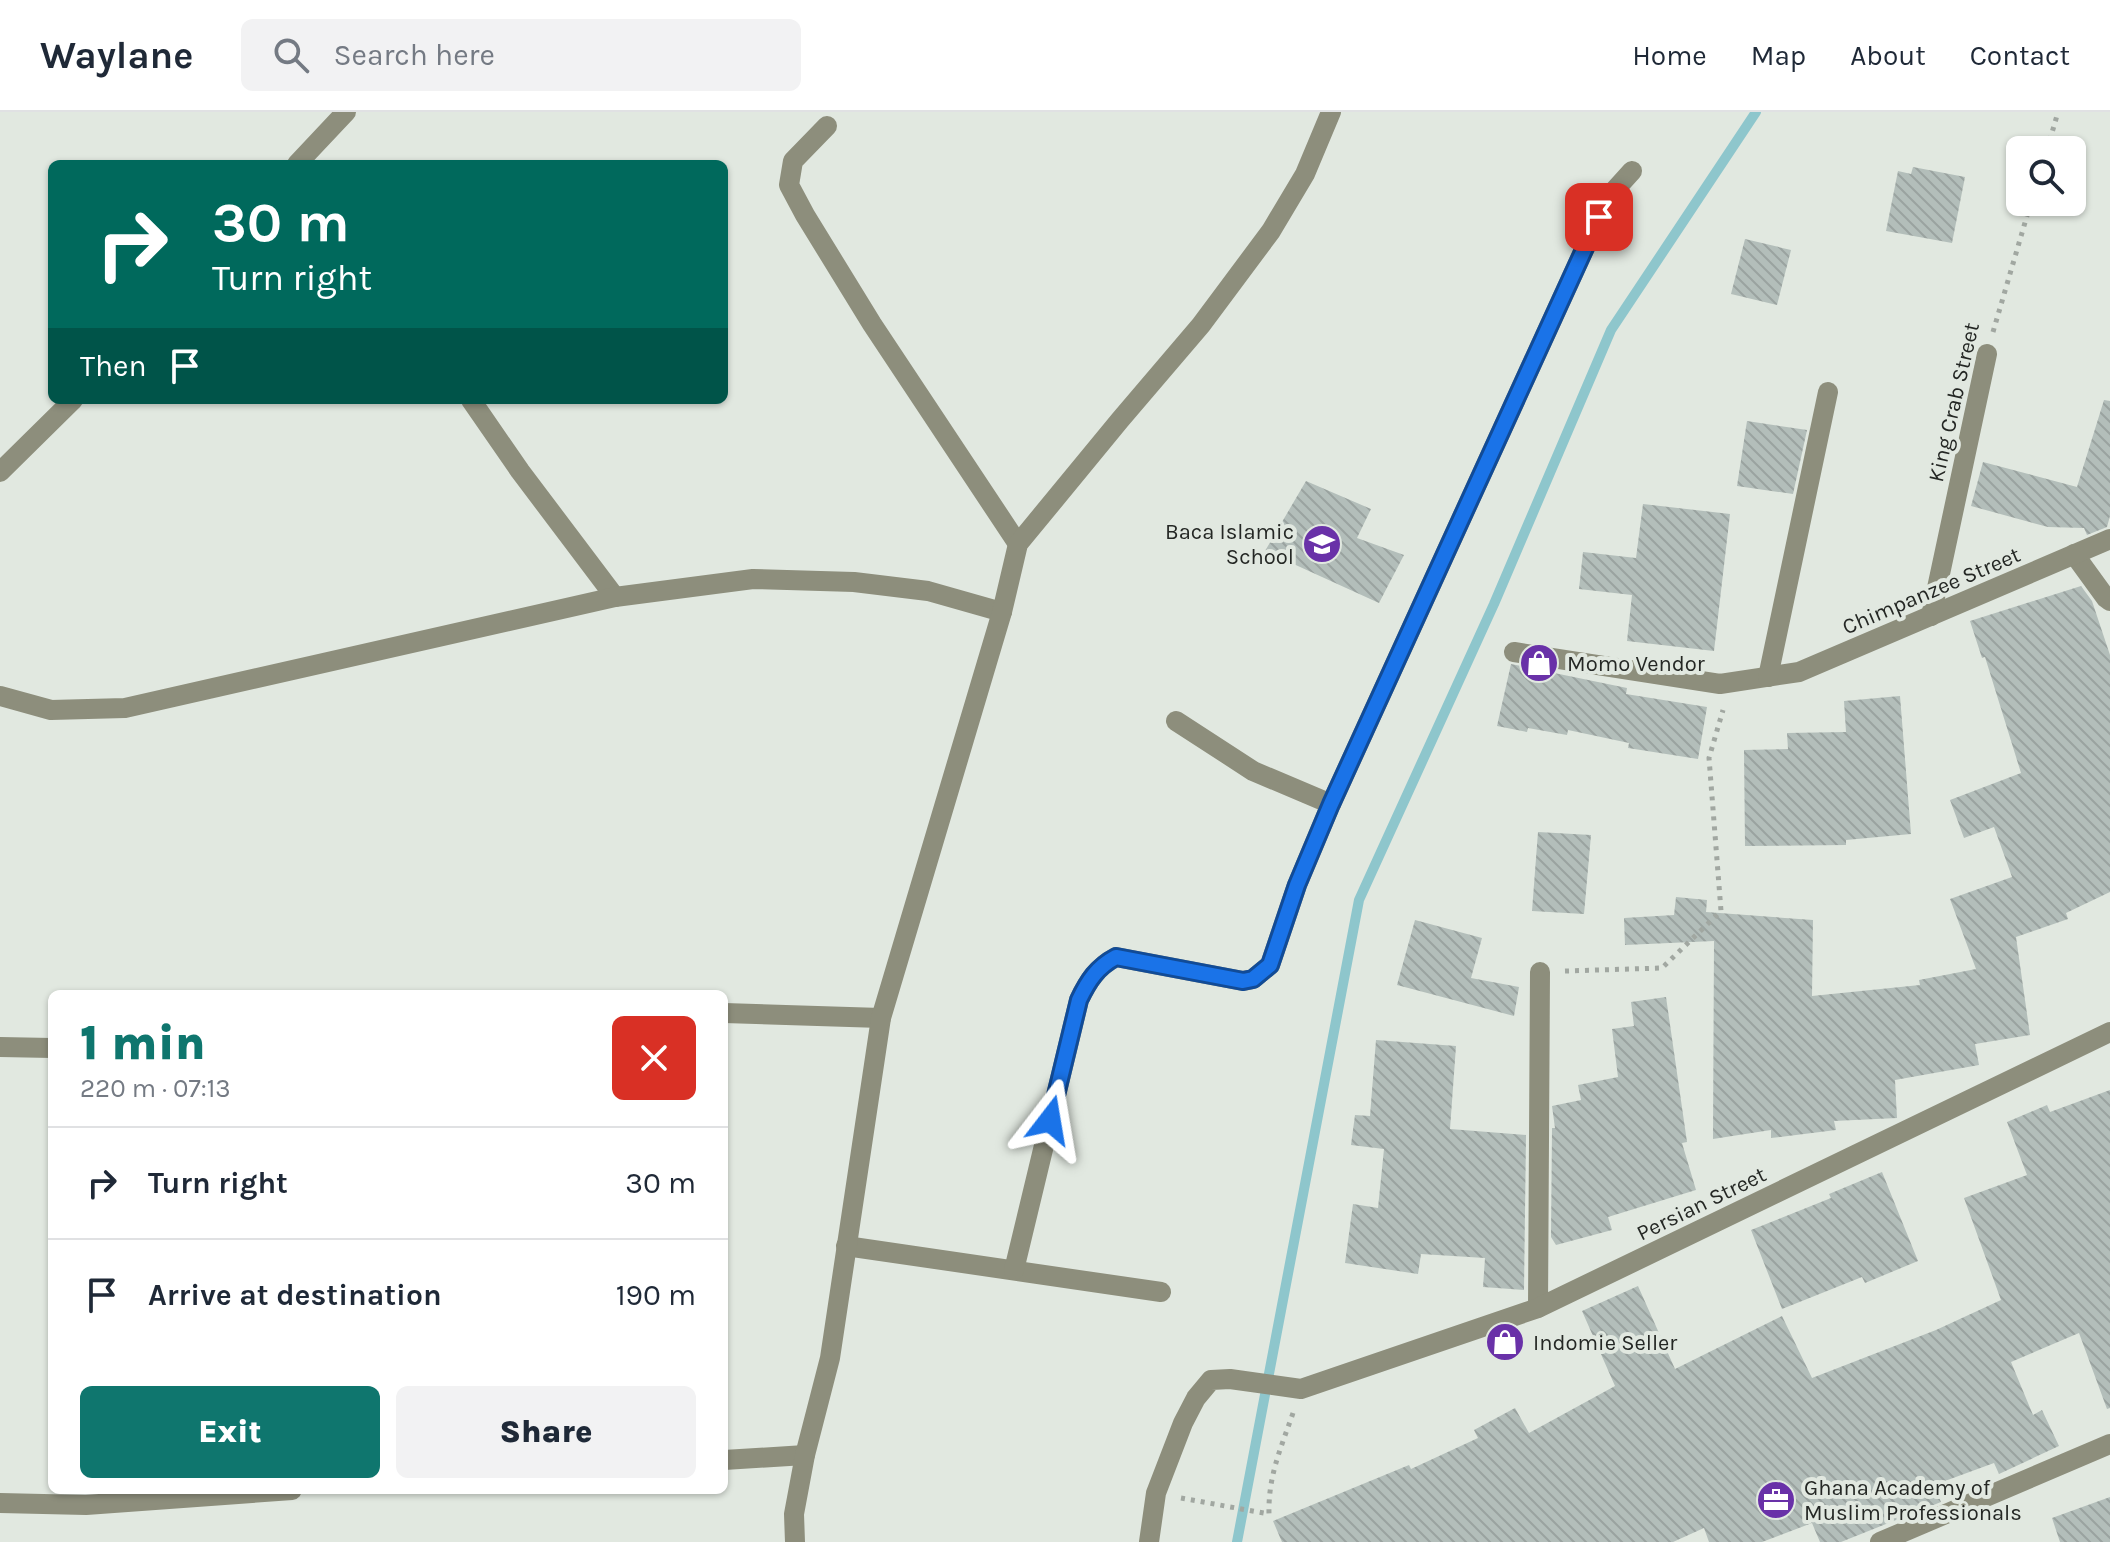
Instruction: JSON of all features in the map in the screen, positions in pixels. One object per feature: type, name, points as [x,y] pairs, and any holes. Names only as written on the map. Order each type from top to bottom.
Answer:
[{"type":"street","points":[[305,160],[346,112]]},
{"type":"street","points":[[795,1542],[794,1514],[805,1455],[830,1358],[881,1018],[1002,612],[1018,544],[1201,325],[1271,231],[1305,174],[1331,112]]},
{"type":"street","points":[[827,126],[793,161],[789,185],[872,324],[1018,544]]},
{"type":"street","points":[[1014,1270],[1079,1000],[1087,982],[1103,963],[1116,957],[1243,981],[1253,979],[1270,965],[1297,885],[1331,804],[1599,217],[1613,192],[1632,171]]},
{"type":"street","name":"King Crab Street","points":[[1931,616],[1987,354]]},
{"type":"street","points":[[1768,677],[1828,392]]},
{"type":"street","points":[[0,472],[69,404]]},
{"type":"street","points":[[474,404],[615,597]]},
{"type":"street","name":"Chimpanzee Street","points":[[1514,652],[1720,684],[1799,672],[2110,539]]},
{"type":"street","points":[[2074,554],[2110,601]]},
{"type":"street","points":[[0,696],[51,710],[125,708],[615,597],[753,579],[840,581],[928,591],[1002,612]]},
{"type":"street","points":[[1176,721],[1253,771],[1331,804]]},
{"type":"street","points":[[1538,1308],[1540,972]]},
{"type":"street","points":[[728,1013],[881,1018]]},
{"type":"street","name":"Persian Street","points":[[1296,1388],[1538,1308],[2110,1032]]},
{"type":"street","points":[[0,1047],[48,1048]]},
{"type":"street","points":[[846,1246],[1161,1292]]},
{"type":"street","points":[[1149,1542],[1156,1493],[1183,1423],[1196,1398],[1211,1380],[1230,1379],[1296,1388]]},
{"type":"street","points":[[1880,1542],[2110,1444]]},
{"type":"street","points":[[728,1460],[805,1455]]},
{"type":"street","points":[[0,1503],[86,1505],[237,1494]]},
{"type":"path","points":[[2051,136],[2058,112]]},
{"type":"path","name":"King Crab Street","points":[[1987,354],[2027,216]]},
{"type":"path","points":[[1540,972],[1662,968],[1721,911],[1709,758],[1730,682]]},
{"type":"path","points":[[1187,1500],[1269,1514],[1269,1490],[1296,1388]]},
{"type":"building","points":[[1913,167],[1965,177],[1952,243],[1886,231],[1898,171],[1911,174]]},
{"type":"building","points":[[1745,239],[1791,250],[1777,305],[1731,294]]},
{"type":"building","points":[[2104,400],[2110,401],[2110,516],[2107,527],[2087,535],[2084,528],[2048,527],[1971,506],[1983,462],[2077,487]]},
{"type":"building","points":[[1747,421],[1807,430],[1793,494],[1737,486]]},
{"type":"building","name":"Baca Islamic School","points":[[1306,481],[1371,509],[1357,538],[1404,555],[1379,603],[1265,551]]},
{"type":"building","points":[[1643,504],[1730,514],[1714,651],[1627,641],[1632,595],[1579,589],[1583,552],[1636,558]]},
{"type":"building","points":[[2081,586],[2092,601],[2110,655],[2110,892],[2066,913],[2068,919],[2016,937],[2030,1035],[1975,1044],[1979,1065],[1895,1080],[1897,1118],[1834,1121],[1836,1130],[1771,1138],[1771,1130],[1713,1139],[1714,941],[1625,945],[1624,918],[1674,915],[1676,897],[1707,900],[1706,912],[1813,920],[1812,996],[1920,985],[1919,980],[1976,969],[1950,899],[2012,877],[1994,827],[1964,838],[1950,800],[2021,773],[1985,657],[1982,658],[1970,621]]},
{"type":"building","points":[[1511,664],[1627,688],[1626,694],[1707,707],[1698,759],[1628,748],[1629,743],[1568,730],[1567,735],[1497,726]]},
{"type":"building","points":[[1900,696],[1911,834],[1846,840],[1846,845],[1745,846],[1744,750],[1788,749],[1787,733],[1846,732],[1844,701]]},
{"type":"building","points":[[1538,832],[1591,835],[1584,914],[1532,911]]},
{"type":"building","points":[[1415,920],[1482,938],[1471,978],[1519,987],[1514,1016],[1397,985]]},
{"type":"building","points":[[1666,997],[1687,1142],[1682,1143],[1696,1190],[1608,1217],[1612,1230],[1556,1245],[1551,1237],[1552,1128],[1555,1128],[1552,1106],[1581,1100],[1578,1085],[1618,1077],[1612,1029],[1634,1026],[1631,1002]]},
{"type":"building","points":[[1376,1040],[1456,1046],[1450,1129],[1526,1135],[1524,1290],[1483,1287],[1485,1258],[1421,1254],[1418,1274],[1345,1263],[1353,1204],[1378,1208],[1384,1149],[1351,1145],[1355,1115],[1370,1116]]},
{"type":"building","points":[[2110,1090],[2110,1408],[2107,1409],[2079,1333],[2011,1362],[2033,1415],[2042,1410],[2059,1446],[1999,1474],[1994,1463],[1934,1485],[1941,1502],[1841,1542],[1820,1542],[1812,1523],[1762,1542],[1709,1542],[1704,1528],[1673,1542],[1282,1542],[1273,1521],[1409,1465],[1411,1469],[1478,1438],[1474,1430],[1515,1408],[1529,1433],[1615,1386],[1582,1311],[1638,1286],[1675,1369],[1782,1316],[1812,1378],[1936,1330],[2001,1300],[1964,1198],[2027,1175],[2007,1122],[2047,1105],[2050,1112]]},
{"type":"building","points":[[1882,1172],[1918,1261],[1865,1283],[1862,1277],[1782,1309],[1751,1230],[1831,1198],[1829,1194]]},
{"type":"building","points":[[2110,1497],[2110,1542],[2060,1542],[2052,1518]]},
{"type":"waterway","points":[[1237,1542],[1359,900],[1494,604],[1611,330],[1756,112]]},
{"type":"place","name":"Baca Islamic School","points":[[1322,544]]},
{"type":"place","name":"Momo Vendor","points":[[1539,663]]},
{"type":"place","name":"Indomie Seller","points":[[1505,1342]]},
{"type":"place","name":"Ghana Academy of Muslim Professionals","points":[[1776,1500]]},
{"type":"route","points":[[1050,1120],[1079,1000],[1087,982],[1103,963],[1116,957],[1243,981],[1253,979],[1270,965],[1297,885],[1331,804],[1599,217]]}]
